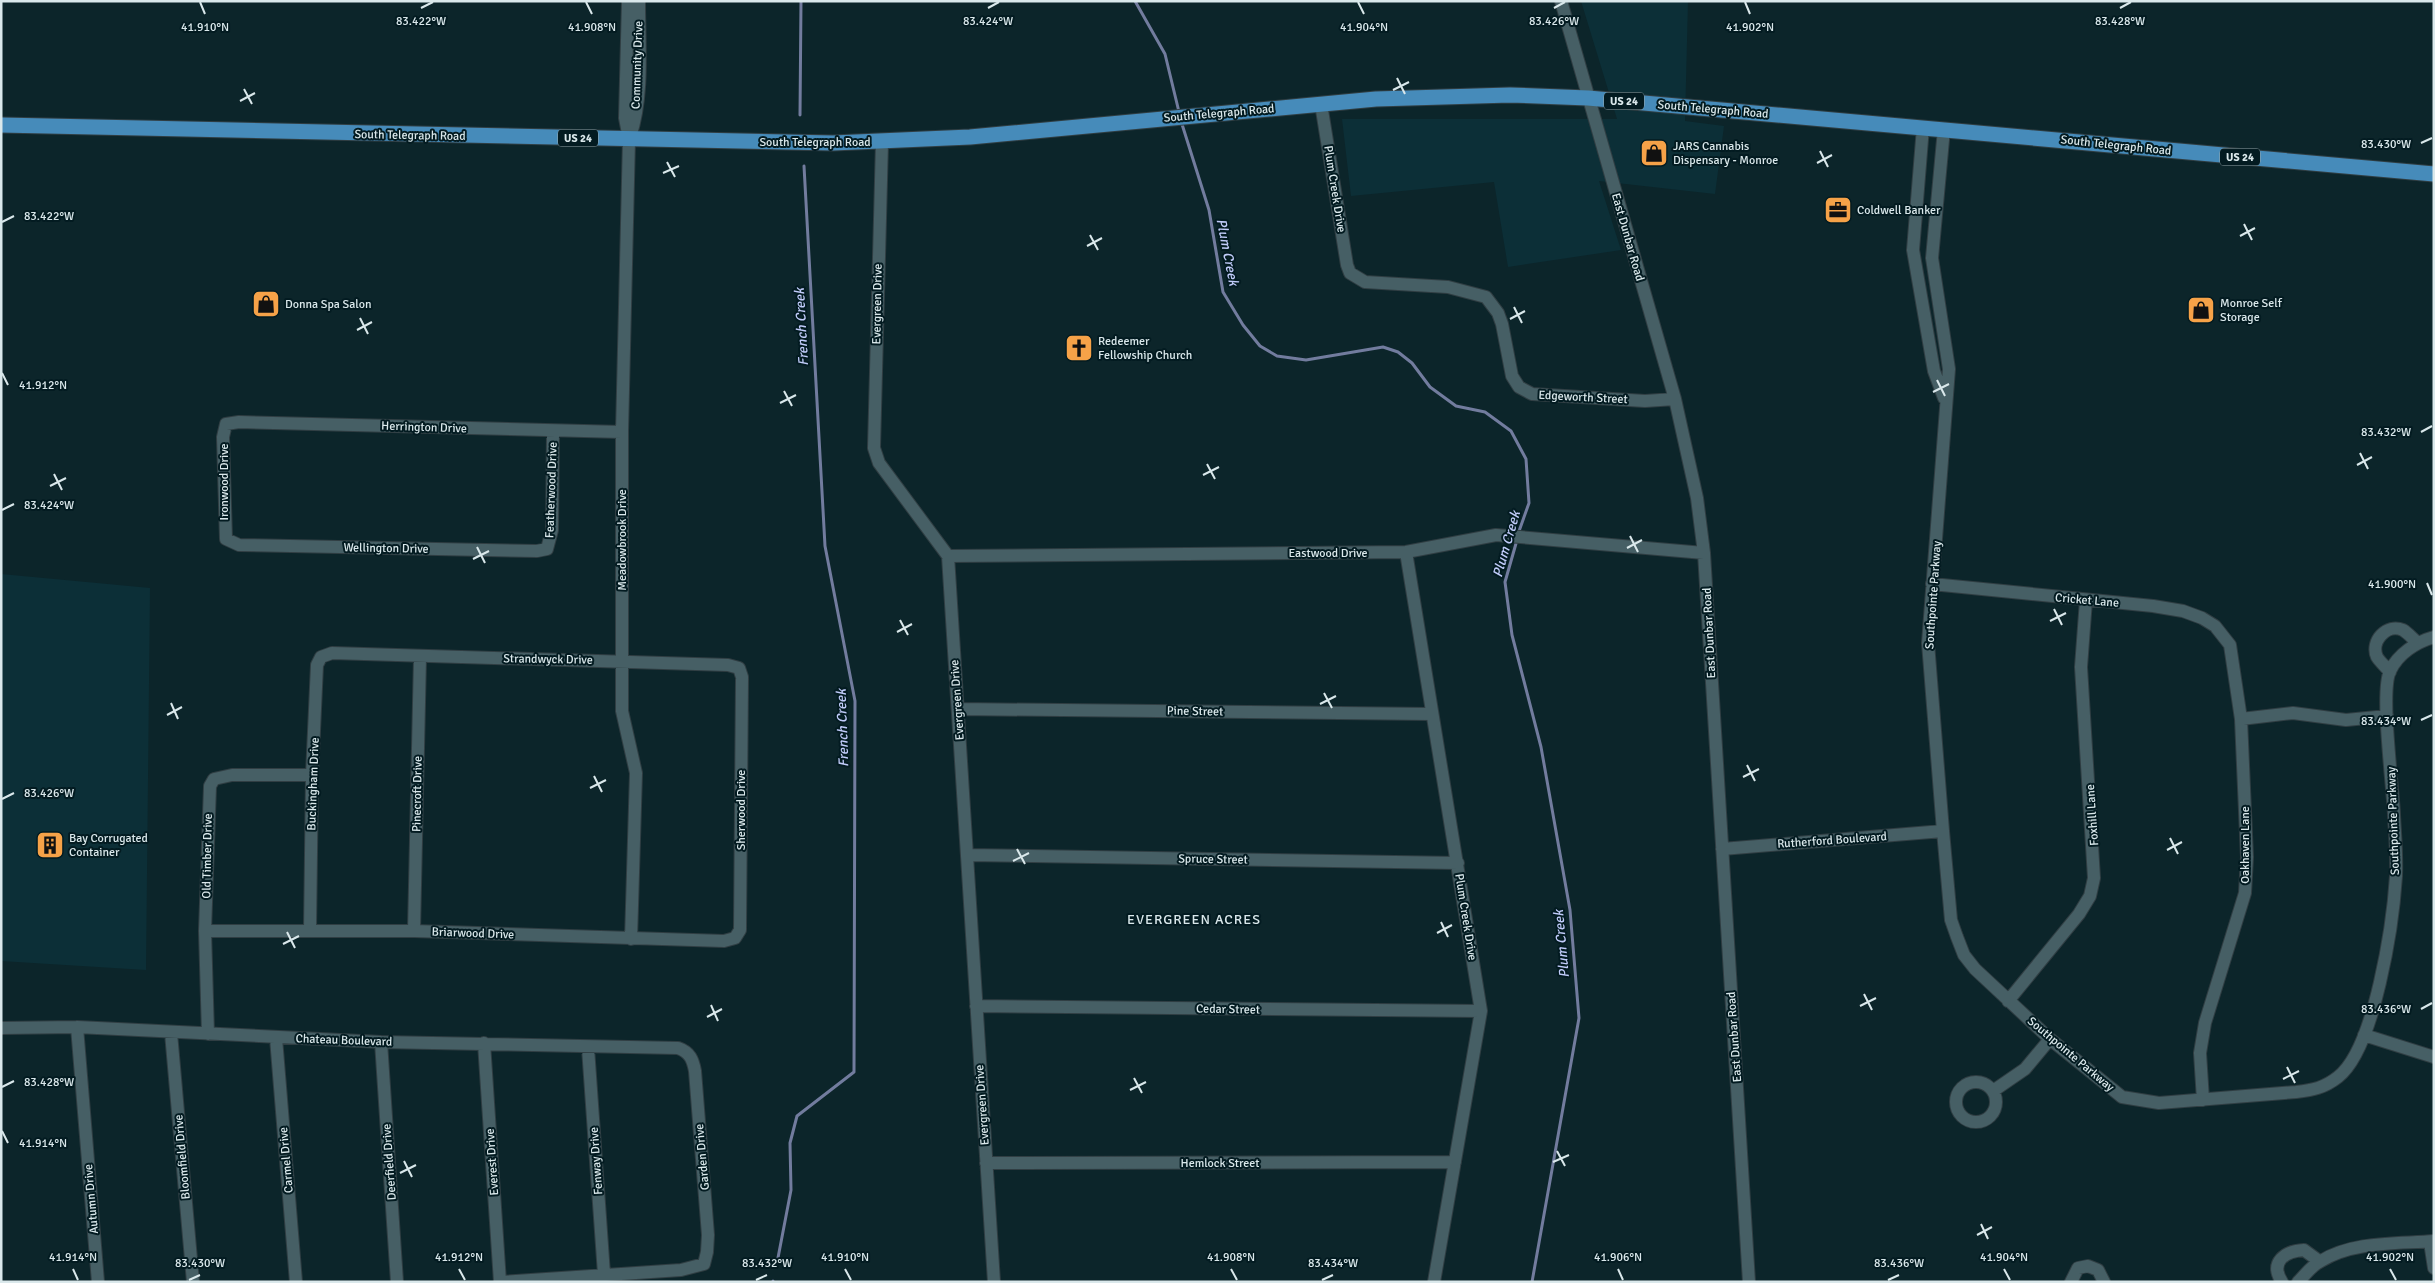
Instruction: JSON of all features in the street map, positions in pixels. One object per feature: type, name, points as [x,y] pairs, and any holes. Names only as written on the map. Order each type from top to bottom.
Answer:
[{"type":"main road","name":"South Telegraph Road","points":[[1,124],[629,139],[882,142],[970,137],[1321,104],[1430,96],[1510,95],[1588,98],[2434,174]]},
{"type":"street","name":"Community Drive","points":[[628,1],[625,118],[629,139]]},
{"type":"street","name":"Community Drive","points":[[629,139],[634,125],[638,94],[638,1]]},
{"type":"street","name":"East Dunbar Road","points":[[1561,1],[1675,399],[1697,498],[1704,553],[1749,1282]]},
{"type":"street","name":"Plum Creek Drive","points":[[1321,104],[1347,265],[1350,273]]},
{"type":"street","name":"Southpointe Parkway","points":[[1923,127],[1913,250],[1934,371],[1945,401]]},
{"type":"street","name":"Southpointe Parkway","points":[[1944,129],[1932,258],[1949,369],[1945,401],[1941,489],[1928,643],[1951,920],[1964,955],[1975,969],[2050,1039],[2122,1097],[2159,1103],[2318,1090],[2340,1076],[2352,1059],[2364,1035],[2390,934],[2396,874],[2387,716],[2390,672]]},
{"type":"street","name":"Meadowbrook Drive","points":[[629,139],[622,432],[622,711],[636,773],[632,939]]},
{"type":"street","name":"Evergreen Drive","points":[[882,142],[874,448],[879,463],[948,556],[994,1282]]},
{"type":"street","name":"Edgeworth Street","points":[[1350,273],[1366,282],[1448,287],[1486,297],[1498,314],[1502,324],[1512,376],[1519,387],[1532,394],[1645,400],[1675,399]]},
{"type":"street","name":"Herrington Drive","points":[[226,424],[239,422],[622,432]]},
{"type":"street","name":"Ironwood Drive","points":[[226,424],[223,437],[226,539]]},
{"type":"street","name":"Featherwood Drive","points":[[547,549],[552,530],[553,431]]},
{"type":"street","name":"Eastwood Drive","points":[[948,556],[1406,552],[1484,537],[1510,536],[1704,553]]},
{"type":"street","name":"Wellington Drive","points":[[226,539],[239,545],[537,551],[547,549]]},
{"type":"street","name":"Plum Creek Drive","points":[[1406,552],[1481,1011],[1434,1282]]},
{"type":"street","name":"Cricket Lane","points":[[1932,584],[2153,606],[2183,611],[2202,618],[2214,626],[2230,645]]},
{"type":"street","name":"Foxhill Lane","points":[[2008,1001],[2076,918],[2090,896],[2094,878],[2081,667],[2086,600]]},
{"type":"street","points":[[2418,643],[2404,630],[2392,628],[2380,634],[2375,647],[2376,654],[2390,672],[2398,660],[2418,643],[2434,637]]},
{"type":"street","name":"Oakhaven Lane","points":[[2203,1100],[2200,1053],[2205,1022],[2245,893],[2247,857],[2241,719],[2230,645]]},
{"type":"street","name":"Strandwyck Drive","points":[[338,653],[420,657],[623,660],[728,664],[739,668],[742,685]]},
{"type":"street","name":"Buckingham Drive","points":[[310,930],[312,775],[318,665],[321,656],[338,653]]},
{"type":"street","name":"Pinecroft Drive","points":[[414,931],[420,657]]},
{"type":"street","name":"Sherwood Drive","points":[[738,934],[740,930],[742,685]]},
{"type":"street","name":"Pine Street","points":[[958,709],[1431,714]]},
{"type":"street","points":[[2241,719],[2293,713],[2346,720],[2387,716]]},
{"type":"street","name":"Old Timber Drive","points":[[208,1034],[205,931],[210,786],[214,779],[232,775],[312,775]]},
{"type":"street","name":"Rutherford Boulevard","points":[[1722,849],[1943,832]]},
{"type":"street","name":"Spruce Street","points":[[967,855],[1458,863]]},
{"type":"street","name":"Briarwood Drive","points":[[205,931],[414,931],[724,941],[735,938],[738,934]]},
{"type":"street","name":"Cedar Street","points":[[976,1006],[1481,1011]]},
{"type":"street","name":"Chateau Boulevard","points":[[1,1028],[77,1027],[276,1038],[484,1043],[588,1048],[678,1048],[686,1051]]},
{"type":"street","name":"Autumn Drive","points":[[77,1027],[98,1282]]},
{"type":"street","name":"Bloomfield Drive","points":[[171,1033],[193,1282]]},
{"type":"street","points":[[2364,1035],[2434,1057]]},
{"type":"street","name":"Carmel Drive","points":[[276,1038],[296,1282]]},
{"type":"street","points":[[1993,1091],[2025,1069],[2050,1039]]},
{"type":"street","name":"Deerfield Drive","points":[[381,1042],[397,1282]]},
{"type":"street","name":"Everest Drive","points":[[484,1043],[500,1282]]},
{"type":"street","name":"Fenway Drive","points":[[588,1048],[604,1274]]},
{"type":"street","name":"Garden Drive","points":[[604,1274],[681,1270],[704,1264],[707,1252],[708,1226],[695,1071],[693,1061],[686,1051]]},
{"type":"street","name":"Hemlock Street","points":[[986,1163],[1455,1162]]},
{"type":"street","points":[[2298,1282],[2319,1261],[2341,1251],[2373,1246],[2432,1242],[2434,1268]]},
{"type":"street","points":[[2282,1282],[2276,1265],[2281,1256],[2292,1250],[2304,1250],[2319,1261]]},
{"type":"street","points":[[2071,1282],[2078,1268],[2088,1266],[2098,1270],[2104,1282]]},
{"type":"street","points":[[500,1282],[604,1274]]},
{"type":"shaded area","points":[[1581,1],[1688,1],[1685,121],[1724,126],[1715,194],[1599,181],[1621,250],[1508,267],[1494,182],[1351,196],[1342,119],[1617,119]]},
{"type":"shaded area","points":[[1,574],[150,588],[146,970],[1,961]]},
{"type":"waterway","name":"French Creek","points":[[800,115],[801,1]]},
{"type":"waterway","name":"Plum Creek","points":[[1135,1],[1165,54],[1179,112]]},
{"type":"waterway","name":"Plum Creek","points":[[1181,121],[1209,210],[1223,292],[1243,325],[1260,346],[1277,356],[1306,360],[1383,347],[1398,352],[1412,363],[1430,387],[1456,406],[1485,412],[1511,431],[1526,459],[1529,503],[1518,534]]},
{"type":"waterway","name":"French Creek","points":[[777,1263],[791,1190],[790,1143],[797,1116],[854,1072],[855,701],[825,546],[804,166]]},
{"type":"waterway","name":"Plum Creek","points":[[1517,540],[1505,582],[1512,635],[1541,747],[1570,910],[1579,1018],[1532,1282]]},
{"type":"place","name":"JARS Cannabis Dispensary - Monroe","points":[[1654,153]]},
{"type":"place","name":"Coldwell Banker","points":[[1838,210]]},
{"type":"place","name":"Donna Spa Salon","points":[[266,304]]},
{"type":"place","name":"Monroe Self Storage","points":[[2201,310]]},
{"type":"place","name":"Redeemer Fellowship Church","points":[[1079,348]]},
{"type":"place","name":"Bay Corrugated Container","points":[[50,845]]},
{"type":"district","name":"EVERGREEN ACRES","points":[[1194,919]]}]
